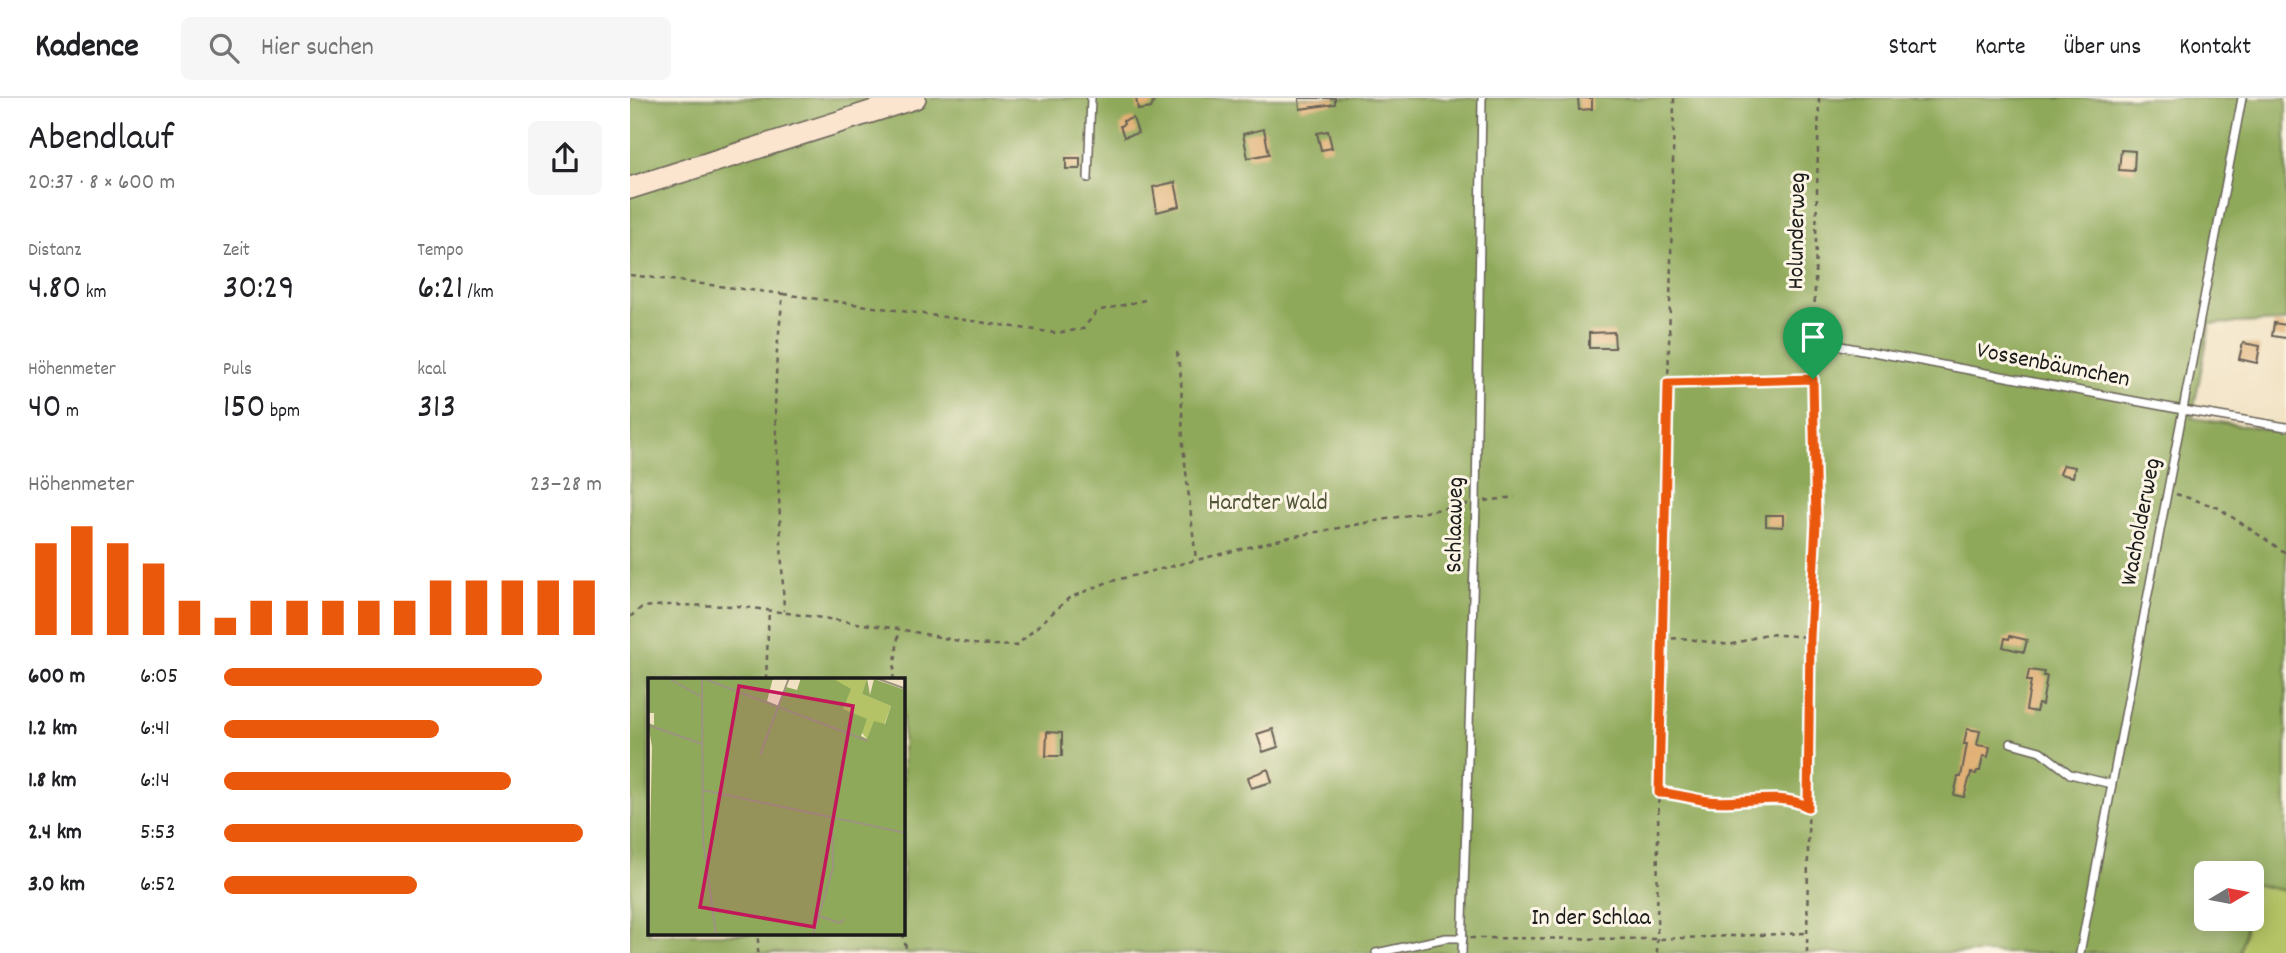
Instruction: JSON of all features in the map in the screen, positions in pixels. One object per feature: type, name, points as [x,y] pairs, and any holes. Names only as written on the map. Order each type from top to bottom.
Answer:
[{"type":"main road","points":[[630,188],[915,98]]},
{"type":"lane","points":[[1088,178],[1091,98]]},
{"type":"lane","name":"Schlaaweg","points":[[1462,953],[1476,502],[1482,98]]},
{"type":"lane","name":"Wacholderweg","points":[[2080,953],[2242,98]]},
{"type":"lane","name":"Vossenbäumchen","points":[[1814,341],[2286,427]]},
{"type":"lane","points":[[2011,743],[2040,751],[2070,774],[2111,784]]},
{"type":"lane","points":[[1376,953],[1446,938],[1463,938]]},
{"type":"path","points":[[1657,953],[1661,639],[1674,98]]},
{"type":"path","name":"Holunderweg","points":[[1807,953],[1810,637],[1816,523],[1813,379],[1819,98]]},
{"type":"path","points":[[630,275],[1056,333],[1083,329],[1097,311],[1145,300]]},
{"type":"path","points":[[783,294],[775,407],[784,611]]},
{"type":"path","points":[[1177,352],[1196,560]]},
{"type":"path","points":[[1668,383],[1813,379]]},
{"type":"path","points":[[2167,492],[2217,507],[2286,553]]},
{"type":"path","points":[[630,618],[642,607],[738,606],[899,629],[974,644],[1016,646],[1069,598],[1108,582],[1285,538],[1516,497]]},
{"type":"path","points":[[766,678],[769,610]]},
{"type":"path","points":[[893,678],[899,629]]},
{"type":"path","points":[[1661,639],[1681,638],[1730,645],[1766,634],[1810,637]]},
{"type":"path","points":[[1659,793],[1676,793],[1707,801],[1767,799],[1800,802],[1808,807]]},
{"type":"path","name":"In der Schlaa","points":[[1463,938],[1657,939],[1807,933]]},
{"type":"green space","name":"Hardter Wald","points":[[630,98],[2286,98],[2286,321],[2210,324],[2192,418],[2286,432],[2286,891],[2264,886],[2264,861],[2194,861],[2194,931],[2245,931],[2240,953],[630,953]]},
{"type":"green space","points":[[2264,886],[2286,891],[2286,953],[2240,953],[2245,931],[2264,931]]},
{"type":"building","points":[[1136,98],[1155,98],[1151,108],[1138,110]]},
{"type":"building","points":[[1299,98],[1335,98],[1335,104],[1300,109]]},
{"type":"building","points":[[1578,98],[1592,98],[1592,109],[1579,110]]},
{"type":"building","points":[[1133,118],[1138,133],[1124,137],[1120,126],[1124,124],[1123,121]]},
{"type":"building","points":[[1264,129],[1269,154],[1248,158],[1243,134]]},
{"type":"building","points":[[1328,131],[1332,148],[1321,150],[1317,133]]},
{"type":"building","points":[[2121,150],[2135,151],[2134,171],[2119,170]]},
{"type":"building","points":[[1066,158],[1080,158],[1080,169],[1066,169]]},
{"type":"building","points":[[1175,182],[1180,206],[1157,212],[1153,187]]},
{"type":"building","points":[[2274,323],[2286,325],[2286,338],[2272,336]]},
{"type":"building","points":[[1614,332],[1615,348],[1589,348],[1589,333]]},
{"type":"building","points":[[2243,343],[2260,346],[2257,363],[2239,359]]},
{"type":"building","points":[[2063,465],[2075,467],[2073,477],[2060,474]]},
{"type":"building","points":[[1766,515],[1783,515],[1783,527],[1766,526]]},
{"type":"building","points":[[2010,636],[2027,640],[2024,652],[2003,647],[2005,638],[2009,639]]},
{"type":"building","points":[[2029,670],[2044,672],[2043,676],[2047,676],[2042,705],[2038,704],[2036,712],[2026,710],[2031,681],[2027,681]]},
{"type":"building","points":[[1273,729],[1278,747],[1263,752],[1257,734]]},
{"type":"building","points":[[1967,729],[1980,731],[1977,745],[1990,747],[1988,757],[1983,756],[1980,771],[1971,773],[1964,797],[1954,795],[1958,777],[1961,777]]},
{"type":"building","points":[[1047,732],[1062,733],[1062,756],[1046,756]]},
{"type":"building","points":[[1268,769],[1272,782],[1251,788],[1248,777]]},
{"type":"route","points":[[1813,379],[1816,523],[1810,637],[1808,807],[1800,802],[1767,799],[1707,801],[1676,793],[1659,793],[1668,383],[1813,379]]}]
